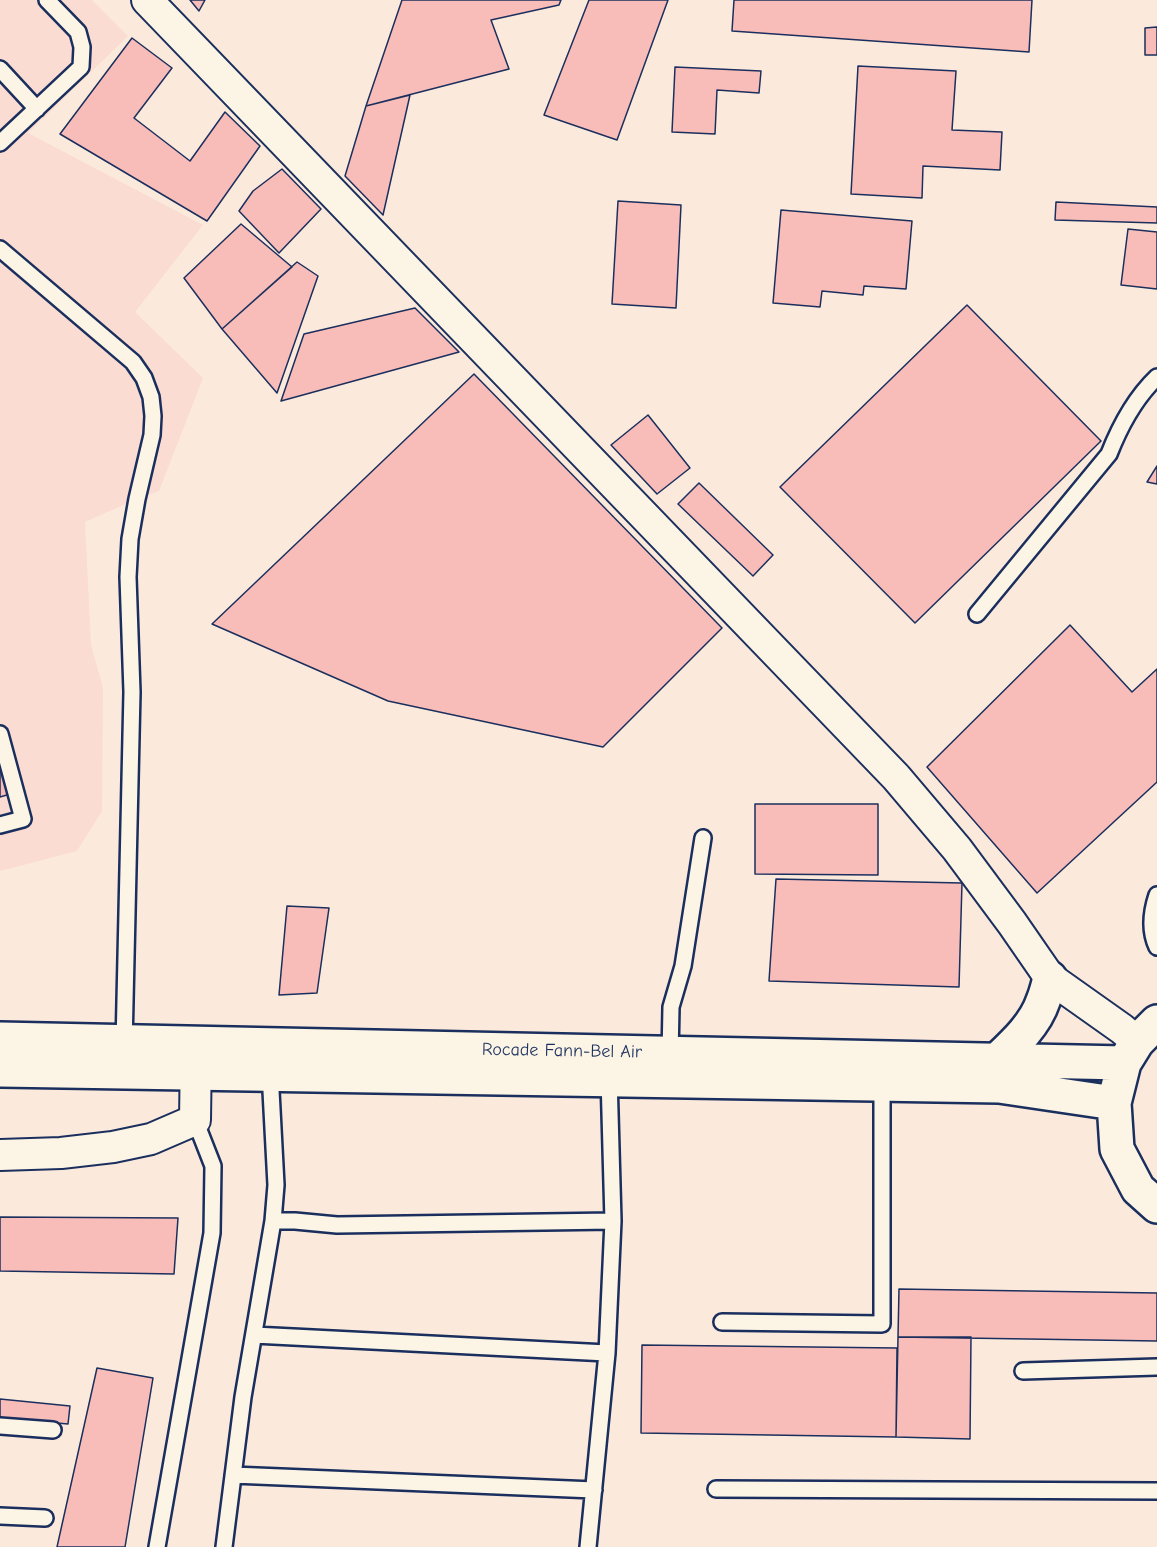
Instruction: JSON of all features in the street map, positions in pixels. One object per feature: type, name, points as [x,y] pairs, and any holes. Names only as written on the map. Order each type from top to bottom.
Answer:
[{"type":"main road","points":[[996,1061],[1030,1026],[1043,1003],[1050,978]]},
{"type":"main road","points":[[1146,1034],[1114,1103],[1117,1149],[1138,1189],[1157,1206]]},
{"type":"main road","name":"Rocade Fann-Bel Air","points":[[0,1040],[123,1057],[670,1067],[996,1061],[1146,1034]]},
{"type":"main road","name":"Rocade Fann-Bel Air","points":[[0,1070],[123,1057]]},
{"type":"main road","name":"Rocade Fann-Bel Air","points":[[670,1067],[882,1084],[999,1086],[1114,1103]]},
{"type":"street","points":[[147,0],[896,777],[957,849],[1050,978],[1122,1029],[1146,1034]]},
{"type":"street","points":[[0,1155],[61,1153],[113,1147],[151,1139],[195,1120],[196,1059]]},
{"type":"lane","points":[[0,143],[81,67],[82,47],[78,32],[47,0]]},
{"type":"lane","points":[[0,69],[38,109]]},
{"type":"lane","points":[[0,249],[133,362],[144,378],[152,397],[152,435],[130,539],[128,577],[132,692],[123,1057]]},
{"type":"lane","points":[[977,614],[1108,454],[1121,425],[1147,386],[1157,377]]},
{"type":"lane","points":[[0,734],[23,819],[0,825]]},
{"type":"lane","points":[[670,1067],[671,1006],[683,966],[703,838]]},
{"type":"lane","points":[[1157,895],[1152,912],[1152,936],[1157,948]]},
{"type":"lane","points":[[224,1547],[243,1397],[273,1221],[276,1185],[268,1060]]},
{"type":"lane","points":[[588,1547],[607,1353],[613,1221],[610,1066]]},
{"type":"lane","points":[[722,1322],[882,1324],[882,1084]]},
{"type":"lane","points":[[157,1547],[212,1233],[213,1166],[195,1120]]},
{"type":"lane","points":[[273,1221],[337,1225],[613,1221]]},
{"type":"lane","points":[[254,1335],[607,1353]]},
{"type":"lane","points":[[1023,1371],[1157,1367]]},
{"type":"lane","points":[[0,1426],[53,1430]]},
{"type":"lane","points":[[233,1475],[594,1490]]},
{"type":"lane","points":[[716,1489],[1157,1491]]},
{"type":"lane","points":[[0,1516],[45,1518]]},
{"type":"shaded area","points":[[0,0],[92,0],[128,36],[28,133],[203,225],[135,312],[203,378],[159,491],[85,522],[91,645],[103,688],[102,811],[77,851],[0,871]]},
{"type":"building","points":[[190,0],[205,0],[199,11]]},
{"type":"building","points":[[402,0],[561,0],[559,5],[491,20],[509,69],[366,106]]},
{"type":"building","points":[[589,0],[668,0],[617,140],[544,115]]},
{"type":"building","points":[[734,0],[1032,0],[1029,52],[732,31]]},
{"type":"building","points":[[1157,27],[1157,55],[1145,55],[1145,28]]},
{"type":"building","points":[[132,38],[172,68],[134,118],[190,161],[225,112],[260,146],[207,221],[60,134]]},
{"type":"building","points":[[858,66],[956,71],[952,130],[1002,132],[1000,170],[923,166],[922,198],[851,194]]},
{"type":"building","points":[[675,67],[761,71],[759,93],[717,90],[715,134],[672,132]]},
{"type":"building","points":[[410,95],[383,215],[345,176],[366,106]]},
{"type":"building","points":[[282,169],[321,209],[279,253],[239,211],[253,191]]},
{"type":"building","points":[[618,201],[681,205],[676,308],[612,304]]},
{"type":"building","points":[[1056,202],[1157,207],[1157,223],[1055,220]]},
{"type":"building","points":[[781,210],[912,221],[906,289],[864,286],[863,295],[822,291],[820,307],[773,303]]},
{"type":"building","points":[[241,224],[292,267],[222,329],[184,278]]},
{"type":"building","points":[[1128,229],[1157,232],[1157,289],[1121,285]]},
{"type":"building","points":[[297,262],[318,276],[277,393],[222,329]]},
{"type":"building","points":[[967,305],[1101,441],[915,623],[780,487]]},
{"type":"building","points":[[415,308],[459,352],[281,401],[304,334]]},
{"type":"building","points":[[474,374],[722,628],[603,747],[388,701],[212,624]]},
{"type":"building","points":[[648,415],[690,468],[657,494],[611,445]]},
{"type":"building","points":[[1157,466],[1157,484],[1147,482]]},
{"type":"building","points":[[699,483],[773,555],[753,576],[678,504]]},
{"type":"building","points":[[1070,625],[1132,692],[1157,669],[1157,782],[1037,893],[927,767]]},
{"type":"building","points":[[0,759],[10,794],[0,797]]},
{"type":"building","points":[[755,804],[878,804],[878,875],[755,874]]},
{"type":"building","points":[[776,879],[962,883],[959,987],[769,981]]},
{"type":"building","points":[[287,906],[329,908],[317,993],[279,995]]},
{"type":"building","points":[[0,1217],[178,1218],[174,1274],[0,1271]]},
{"type":"building","points":[[899,1289],[1157,1293],[1157,1341],[898,1337]]},
{"type":"building","points":[[898,1337],[971,1337],[970,1439],[896,1437]]},
{"type":"building","points":[[642,1345],[897,1348],[896,1437],[641,1433]]},
{"type":"building","points":[[97,1368],[153,1378],[125,1547],[57,1547]]},
{"type":"building","points":[[0,1399],[70,1406],[68,1424],[0,1418]]}]
